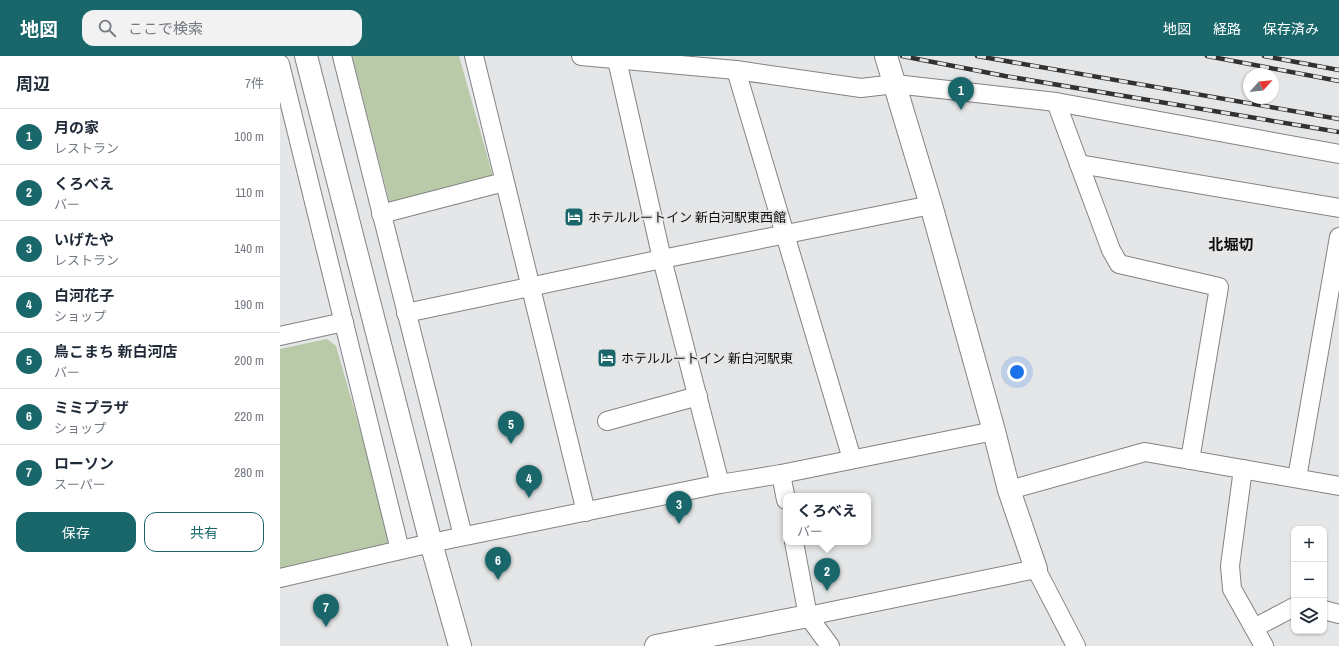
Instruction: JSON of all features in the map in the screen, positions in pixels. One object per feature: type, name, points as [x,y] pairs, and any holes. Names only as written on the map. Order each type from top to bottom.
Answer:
[{"type":"street","points":[[306,56],[431,543],[460,646]]},
{"type":"street","points":[[342,56],[462,536]]},
{"type":"street","points":[[474,56],[586,512]]},
{"type":"street","points":[[581,56],[736,70],[861,88],[895,84],[1056,102],[1339,154]]},
{"type":"street","points":[[886,56],[931,205],[1009,490],[1036,569],[1076,646]]},
{"type":"street","points":[[617,60],[662,258],[720,484]]},
{"type":"street","points":[[280,64],[400,550]]},
{"type":"street","points":[[736,70],[852,459]]},
{"type":"street","points":[[1056,102],[1111,250],[1120,264],[1219,287],[1190,460]]},
{"type":"street","points":[[1079,164],[1339,208]]},
{"type":"street","points":[[381,214],[504,182]]},
{"type":"street","points":[[406,313],[662,258],[931,205]]},
{"type":"street","points":[[1297,478],[1339,237]]},
{"type":"street","points":[[280,336],[344,322]]},
{"type":"street","points":[[607,422],[698,396]]},
{"type":"street","points":[[280,578],[462,536],[994,431]]},
{"type":"street","points":[[1009,490],[1145,452],[1339,486]]},
{"type":"street","points":[[1243,469],[1230,566],[1232,589],[1264,646]]},
{"type":"street","points":[[781,474],[785,493]]},
{"type":"street","points":[[795,545],[808,616],[830,646]]},
{"type":"street","points":[[656,646],[1036,569]]},
{"type":"street","points":[[1254,628],[1291,609]]},
{"type":"street","points":[[1327,611],[1339,614]]},
{"type":"green space","points":[[352,56],[459,56],[494,180],[391,208]]},
{"type":"green space","points":[[327,339],[336,346],[393,544],[280,575],[280,349]]},
{"type":"railway","points":[[902,56],[1005,76],[1339,132]]},
{"type":"railway","points":[[977,56],[1339,119]]},
{"type":"railway","points":[[1207,56],[1339,81]]},
{"type":"railway","points":[[1264,56],[1339,70]]},
{"type":"place","name":"月の家","points":[[961,110]]},
{"type":"place","name":"ホテルルートイン 新白河駅東西館","points":[[574,217]]},
{"type":"place","name":"ホテルルートイン 新白河駅東","points":[[607,358]]},
{"type":"place","name":"鳥こまち 新白河店","points":[[511,444]]},
{"type":"place","name":"白河花子","points":[[529,498]]},
{"type":"place","name":"いげたや","points":[[679,524]]},
{"type":"place","name":"ミミプラザ","points":[[498,580]]},
{"type":"place","name":"くろべえ","points":[[827,591]]},
{"type":"place","name":"ローソン","points":[[326,627]]},
{"type":"district","name":"北堀切","points":[[1231,244]]}]
